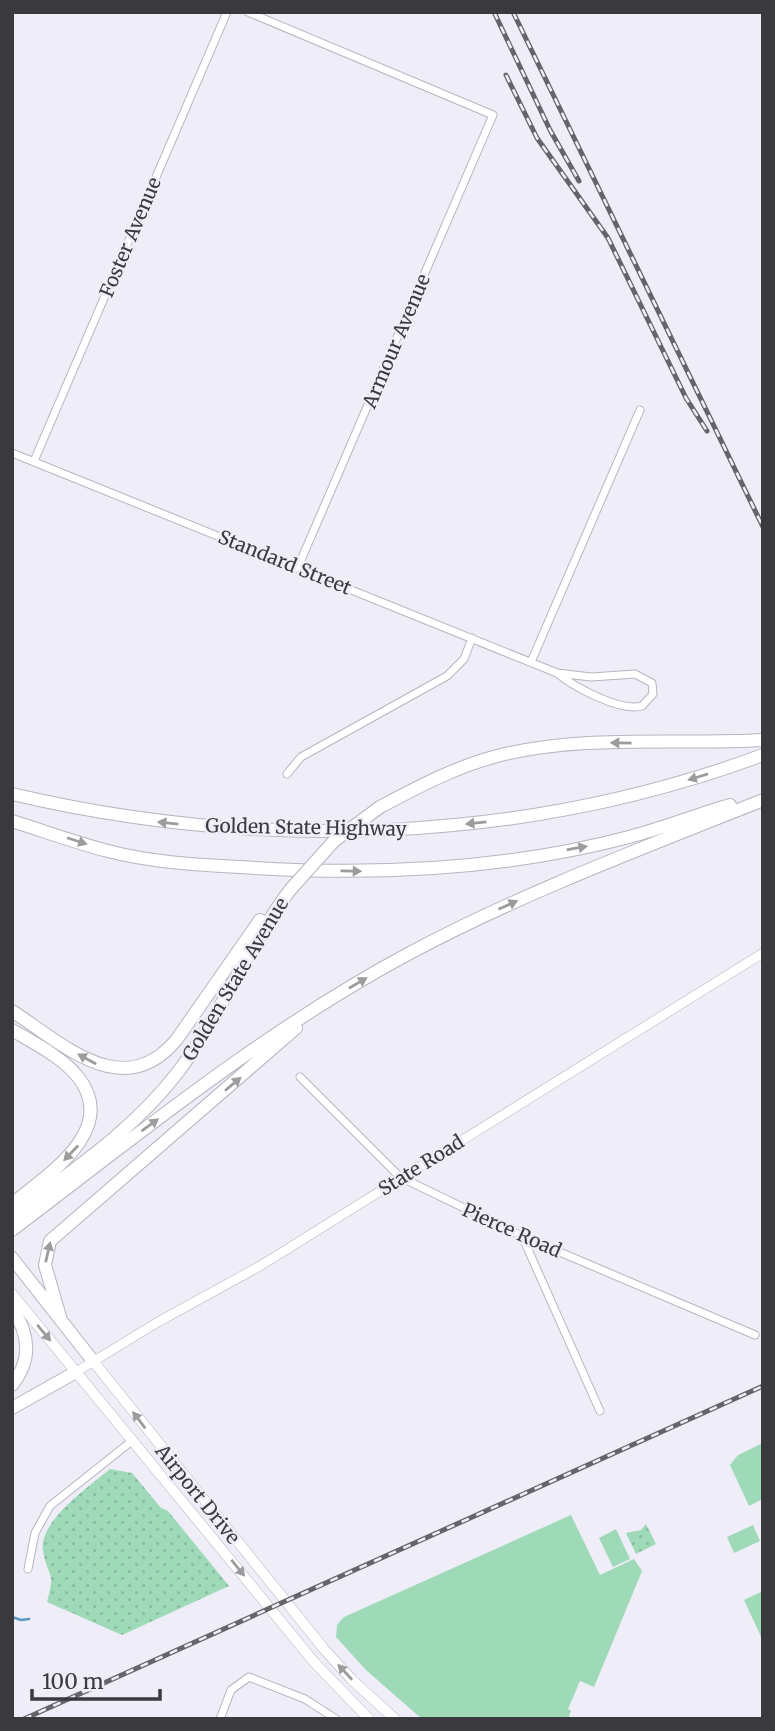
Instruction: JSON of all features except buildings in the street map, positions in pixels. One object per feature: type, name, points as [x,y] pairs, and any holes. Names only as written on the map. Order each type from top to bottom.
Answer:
[{"type":"highway","points":[[12,1011],[99,1065],[128,1069],[151,1062],[177,1039],[262,917],[347,830],[380,807],[455,769],[540,747],[595,742],[702,744],[763,740]]},
{"type":"highway","name":"Golden State Highway","points":[[12,794],[94,813],[174,824],[310,831],[390,830],[490,822],[589,805],[686,780],[763,755]]},
{"type":"highway","name":"Golden State Highway","points":[[12,821],[109,852],[148,858],[276,870],[367,871],[469,864],[576,848],[629,837],[763,794]]},
{"type":"highway","name":"Golden State Avenue","points":[[14,1224],[254,1048],[318,1006],[407,955],[491,913],[603,863],[763,800]]},
{"type":"highway","name":"Golden State Avenue","points":[[14,1224],[126,1128],[165,1088],[198,1043],[289,889]]},
{"type":"highway","points":[[60,1317],[45,1265],[46,1253],[56,1234],[268,1055],[318,1006]]},
{"type":"highway","points":[[12,1030],[72,1070],[87,1092],[90,1111],[88,1129],[78,1146],[12,1204]]},
{"type":"highway","name":"Airport Drive","points":[[12,1258],[93,1361]]},
{"type":"highway","points":[[12,1309],[23,1327],[27,1346],[24,1365],[12,1385]]},
{"type":"highway","points":[[12,1408],[76,1372]]},
{"type":"main road","name":"Airport Drive","points":[[12,1294],[314,1662],[369,1719]]},
{"type":"main road","name":"Airport Drive","points":[[93,1361],[324,1649],[357,1685],[395,1719]]},
{"type":"street","name":"Foster Avenue","points":[[34,461],[227,12]]},
{"type":"street","name":"Armour Avenue","points":[[248,12],[493,115],[298,568]]},
{"type":"street","points":[[531,662],[639,410]]},
{"type":"street","name":"Standard Street","points":[[12,453],[531,662],[557,673],[573,685],[626,707],[642,706],[653,694],[652,683],[642,676],[591,677],[557,673]]},
{"type":"street","points":[[287,774],[301,757],[447,676],[464,659],[472,638]]},
{"type":"street","name":"State Road","points":[[76,1372],[260,1266],[763,953]]},
{"type":"street","name":"Pierce Road","points":[[300,1077],[401,1177],[522,1236],[755,1335]]},
{"type":"street","points":[[522,1236],[600,1411]]},
{"type":"street","points":[[28,1569],[35,1533],[50,1506],[133,1440]]},
{"type":"street","points":[[220,1719],[231,1690],[241,1680],[249,1677],[305,1699],[336,1719]]},
{"type":"green space","points":[[763,1443],[763,1499],[749,1506],[730,1465],[738,1455]]},
{"type":"green space","points":[[110,1469],[132,1473],[161,1508],[168,1511],[229,1586],[122,1635],[47,1602],[51,1579],[43,1551],[49,1528],[67,1505]]},
{"type":"green space","points":[[571,1515],[600,1575],[634,1559],[642,1571],[594,1687],[580,1681],[568,1709],[571,1711],[568,1719],[422,1719],[366,1670],[336,1637],[337,1625],[344,1617]]},
{"type":"green space","points":[[646,1524],[656,1544],[636,1554],[626,1533],[641,1530]]},
{"type":"green space","points":[[753,1525],[760,1541],[734,1553],[727,1537]]},
{"type":"green space","points":[[616,1529],[630,1559],[613,1567],[599,1538]]},
{"type":"green space","points":[[763,1591],[763,1641],[744,1600]]},
{"type":"waterway","points":[[12,1617],[29,1619]]},
{"type":"railway","points":[[494,12],[550,130],[579,181]]},
{"type":"railway","points":[[513,12],[763,527]]},
{"type":"railway","points":[[506,75],[537,138],[608,238],[686,398],[707,431]]},
{"type":"railway","points":[[24,1719],[763,1386]]}]
